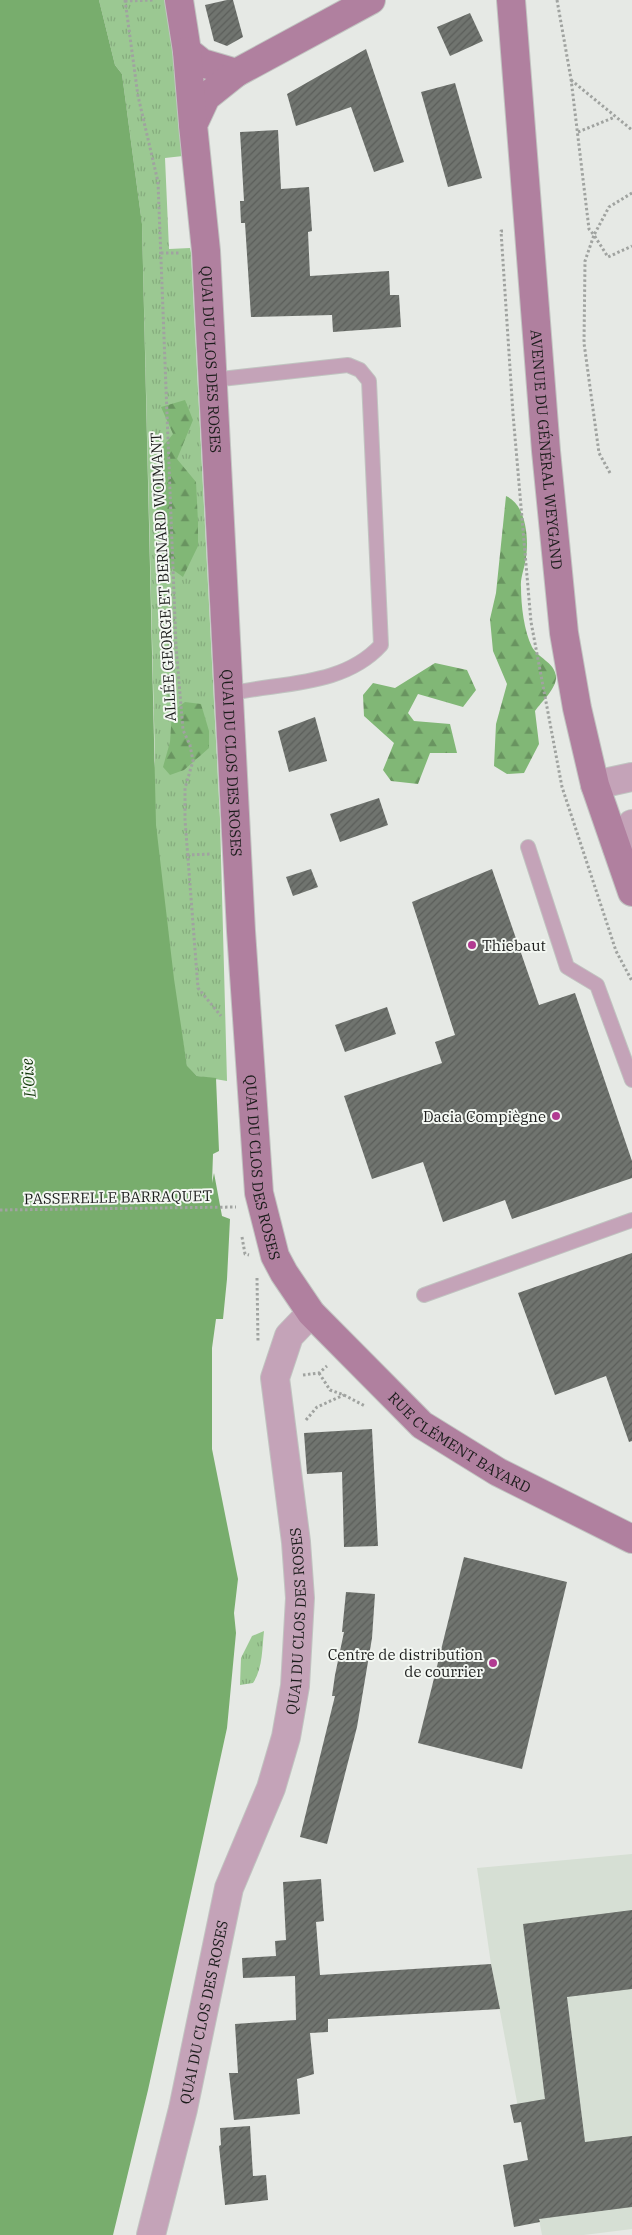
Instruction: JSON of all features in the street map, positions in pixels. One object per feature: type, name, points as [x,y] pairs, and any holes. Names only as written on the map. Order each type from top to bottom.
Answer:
[{"type":"street","name":"QUAI DU CLOS DES ROSES","points":[[151,2235],[183,2109],[229,1888],[271,1788],[286,1737],[293,1695],[300,1598],[296,1542],[276,1378],[289,1336],[311,1314],[275,1256],[259,1193],[241,931],[206,251],[187,51],[179,0]]},
{"type":"street","points":[[193,125],[206,97],[236,73],[371,0]]},
{"type":"street","name":"AVENUE DU GÉNÉRAL WEYGAND","points":[[511,0],[546,451],[564,632],[578,708],[596,785],[632,892]]},
{"type":"street","points":[[187,51],[202,63],[236,73]]},
{"type":"street","points":[[596,785],[632,777]]},
{"type":"street","points":[[617,848],[632,824]]},
{"type":"street","name":"RUE CLÉMENT BAYARD","points":[[311,1314],[422,1425],[498,1472],[632,1539]]},
{"type":"lane","points":[[212,380],[348,365],[360,370],[368,381],[370,410],[381,645],[369,658],[334,676],[228,694]]},
{"type":"lane","points":[[528,847],[567,968],[597,985],[632,1080]]},
{"type":"lane","points":[[424,1295],[632,1220]]},
{"type":"path","points":[[125,0],[156,0]]},
{"type":"path","name":"ALLÉE GEORGE ET BERNARD WOIMANT","points":[[125,0],[138,96],[158,182],[180,706],[183,730],[190,745],[193,761],[185,788],[187,855],[198,988],[219,1014],[223,1022]]},
{"type":"path","points":[[557,0],[571,79],[589,229],[608,257],[632,246]]},
{"type":"path","points":[[571,79],[632,130]]},
{"type":"path","points":[[578,132],[615,117]]},
{"type":"path","points":[[610,473],[599,453],[584,343],[585,261],[594,235],[609,207],[632,193]]},
{"type":"path","points":[[161,253],[181,253]]},
{"type":"path","points":[[187,855],[214,854]]},
{"type":"path","name":"PASSERELLE BARRAQUET","points":[[0,1210],[236,1206]]},
{"type":"path","points":[[250,1246],[253,1255]]},
{"type":"path","points":[[256,1276],[258,1348]]},
{"type":"path","points":[[296,1377],[319,1373],[330,1363]]},
{"type":"path","points":[[305,1422],[317,1407],[344,1394]]},
{"type":"shaded area","points":[[632,1854],[632,2229],[584,2235],[542,2235],[491,1964],[477,1868]]},
{"type":"green space","points":[[99,0],[174,0],[183,156],[165,158],[169,249],[190,248],[191,253],[220,819],[227,1081],[197,1076],[187,1067],[179,1019],[177,1027],[151,789],[155,761],[142,224],[122,74],[115,65]]},
{"type":"green space","points":[[185,400],[193,420],[177,459],[196,482],[198,546],[183,577],[165,564],[159,550],[155,488],[160,450],[173,434],[161,407]]},
{"type":"green space","points":[[506,496],[518,506],[525,523],[527,550],[521,584],[525,626],[532,647],[552,667],[556,676],[552,690],[535,711],[539,744],[524,773],[507,774],[494,766],[496,724],[507,684],[493,651],[490,619],[496,593]]},
{"type":"green space","points":[[435,663],[467,670],[476,690],[463,707],[418,694],[408,713],[414,721],[450,724],[457,753],[430,753],[418,784],[391,781],[383,770],[394,743],[364,716],[363,695],[373,683],[395,688]]},
{"type":"green space","points":[[185,702],[201,704],[209,731],[209,748],[184,770],[170,775],[163,767],[170,742],[172,712]]},
{"type":"green space","points":[[264,1631],[259,1671],[253,1683],[240,1685],[241,1658],[252,1636]]},
{"type":"water","name":"L'Oise","points":[[0,0],[99,0],[115,65],[122,74],[142,224],[156,825],[174,979],[187,1066],[197,1076],[216,1078],[219,1151],[213,1154],[212,1183],[214,1173],[222,1216],[230,1219],[223,1319],[216,1319],[212,1348],[212,1449],[238,1579],[234,1613],[236,1633],[227,1728],[148,2090],[113,2235],[0,2235]]},
{"type":"building","points":[[233,0],[243,37],[227,46],[214,41],[205,5]]},
{"type":"building","points":[[470,13],[483,41],[450,56],[437,27]]},
{"type":"building","points":[[366,49],[404,162],[374,172],[351,107],[296,126],[287,94]]},
{"type":"building","points":[[455,83],[482,178],[448,187],[421,92]]},
{"type":"building","points":[[278,130],[281,189],[309,187],[312,231],[308,232],[310,276],[389,271],[390,295],[399,295],[401,327],[333,332],[332,315],[251,317],[245,223],[241,223],[240,201],[244,201],[240,132]]},
{"type":"building","points":[[315,717],[327,761],[289,772],[278,731]]},
{"type":"building","points":[[379,798],[388,825],[340,842],[330,814]]},
{"type":"building","points":[[311,869],[318,887],[293,896],[286,877]]},
{"type":"building","points":[[492,869],[539,1005],[575,993],[632,1161],[632,1178],[512,1219],[505,1200],[443,1222],[423,1162],[372,1179],[344,1096],[442,1063],[435,1042],[455,1035],[412,902]]},
{"type":"building","points":[[387,1007],[396,1034],[345,1052],[335,1025]]},
{"type":"building","points":[[632,1253],[632,1441],[629,1442],[606,1376],[555,1395],[518,1293]]},
{"type":"building","points":[[372,1429],[378,1546],[344,1547],[342,1472],[307,1474],[304,1433]]},
{"type":"building","name":"Centre de distribution de courrier","points":[[464,1557],[567,1582],[522,1769],[418,1743]]},
{"type":"building","points":[[346,1592],[375,1594],[372,1638],[357,1727],[327,1844],[300,1837],[335,1696],[332,1696],[344,1632],[342,1632]]},
{"type":"building","points":[[321,1879],[324,1921],[316,1922],[320,1975],[491,1964],[500,2009],[328,2019],[328,2032],[310,2033],[314,2074],[297,2079],[300,2114],[234,2120],[229,2073],[238,2073],[235,2024],[296,2020],[295,1976],[243,1978],[242,1958],[276,1956],[275,1941],[286,1940],[283,1882]]},
{"type":"building","points":[[632,1910],[632,1989],[567,1997],[585,2142],[632,2136],[632,2207],[539,2219],[540,2222],[514,2227],[503,2165],[528,2160],[521,2122],[514,2123],[510,2105],[545,2099],[523,1924]]},
{"type":"building","points":[[250,2126],[253,2176],[266,2175],[268,2200],[225,2205],[219,2146],[221,2145],[220,2128]]},
{"type":"place","name":"Thiebaut","points":[[472,945]]},
{"type":"place","name":"Dacia Compiègne","points":[[556,1116]]},
{"type":"place","name":"Centre de distribution de courrier","points":[[493,1663]]}]
